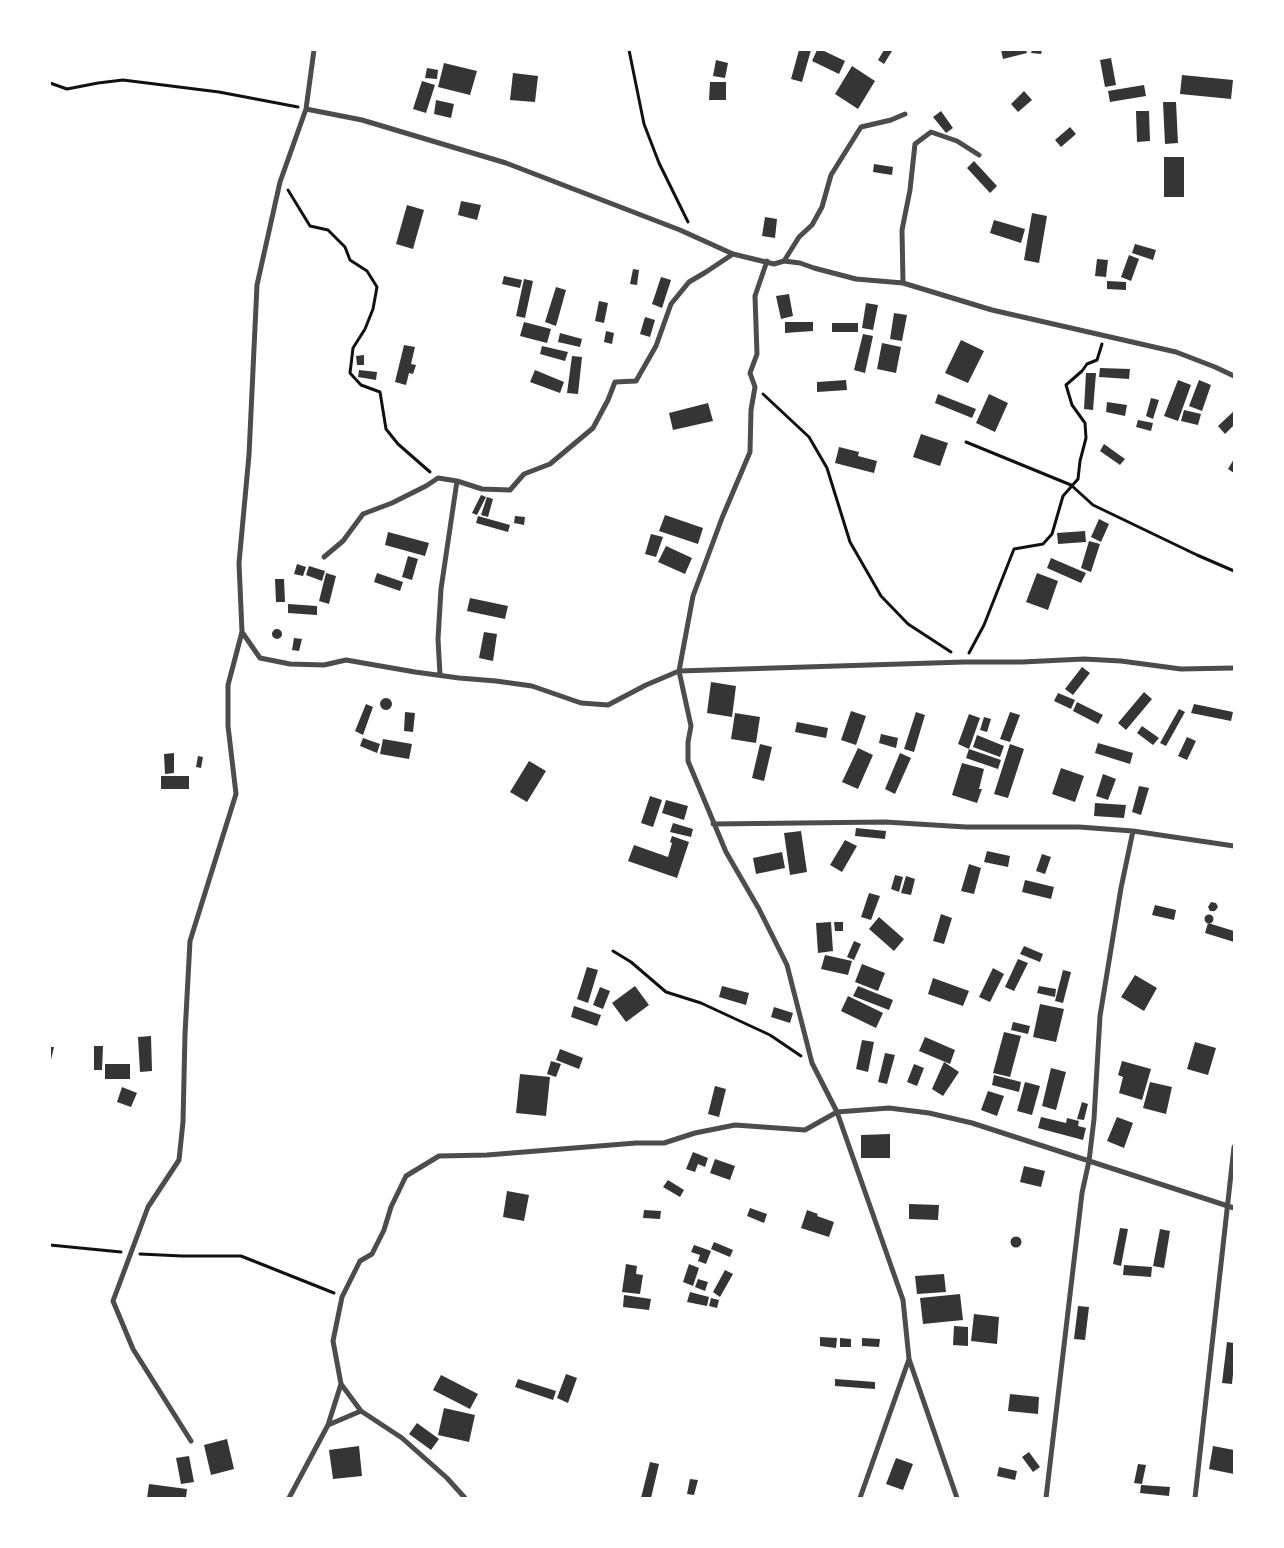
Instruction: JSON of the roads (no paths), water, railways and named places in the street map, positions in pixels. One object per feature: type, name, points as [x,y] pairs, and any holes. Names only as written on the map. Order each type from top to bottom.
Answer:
[{"type":"street","points":[[191,1441],[133,1349],[112,1301],[148,1207],[179,1160],[183,1122],[190,940],[236,794],[228,726],[228,685],[242,632],[239,563],[249,454],[257,285],[280,182],[306,109],[314,50]]},
{"type":"street","points":[[306,109],[362,120],[506,163],[608,202],[732,254],[774,264],[784,261],[800,263],[856,279],[903,283],[992,310],[1176,352],[1234,376]]},
{"type":"street","points":[[784,261],[799,237],[812,225],[822,207],[831,175],[861,127],[891,120],[905,114]]},
{"type":"street","points":[[903,283],[902,230],[910,190],[915,144],[931,132],[957,141],[979,155]]},
{"type":"street","points":[[324,557],[343,541],[363,514],[392,503],[438,478],[457,481],[482,490],[510,490],[524,474],[550,464],[593,428],[615,382],[636,381],[656,346],[671,304],[689,282],[732,254]]},
{"type":"street","points":[[767,261],[755,296],[756,354],[750,373],[756,387],[751,410],[750,452],[722,518],[693,596],[679,671],[691,726],[688,742],[688,761],[726,852],[787,965],[812,1063],[837,1112],[903,1300],[909,1358],[957,1498]]},
{"type":"street","points":[[440,676],[438,639],[441,589],[457,481]]},
{"type":"street","points":[[242,632],[260,658],[290,664],[324,664],[346,660],[440,676],[532,686],[581,703],[608,705],[646,685],[679,671],[1084,659],[1121,661],[1181,670],[1234,668]]},
{"type":"street","points":[[713,824],[885,822],[966,827],[1079,827],[1133,831],[1234,846]]},
{"type":"street","points":[[1046,1498],[1075,1242],[1094,1120],[1100,1016],[1121,888],[1133,831]]},
{"type":"street","points":[[465,1498],[447,1478],[402,1438],[361,1411],[341,1384],[333,1342],[342,1297],[360,1261],[372,1254],[406,1176],[439,1156],[488,1155],[636,1143],[664,1143],[694,1133],[736,1125],[805,1130],[837,1112],[889,1108],[929,1113],[972,1123],[1234,1208]]},
{"type":"street","points":[[1195,1498],[1234,1146]]},
{"type":"street","points":[[860,1498],[909,1358]]},
{"type":"street","points":[[289,1498],[328,1425],[341,1384]]},
{"type":"street","points":[[328,1425],[361,1411]]}]
